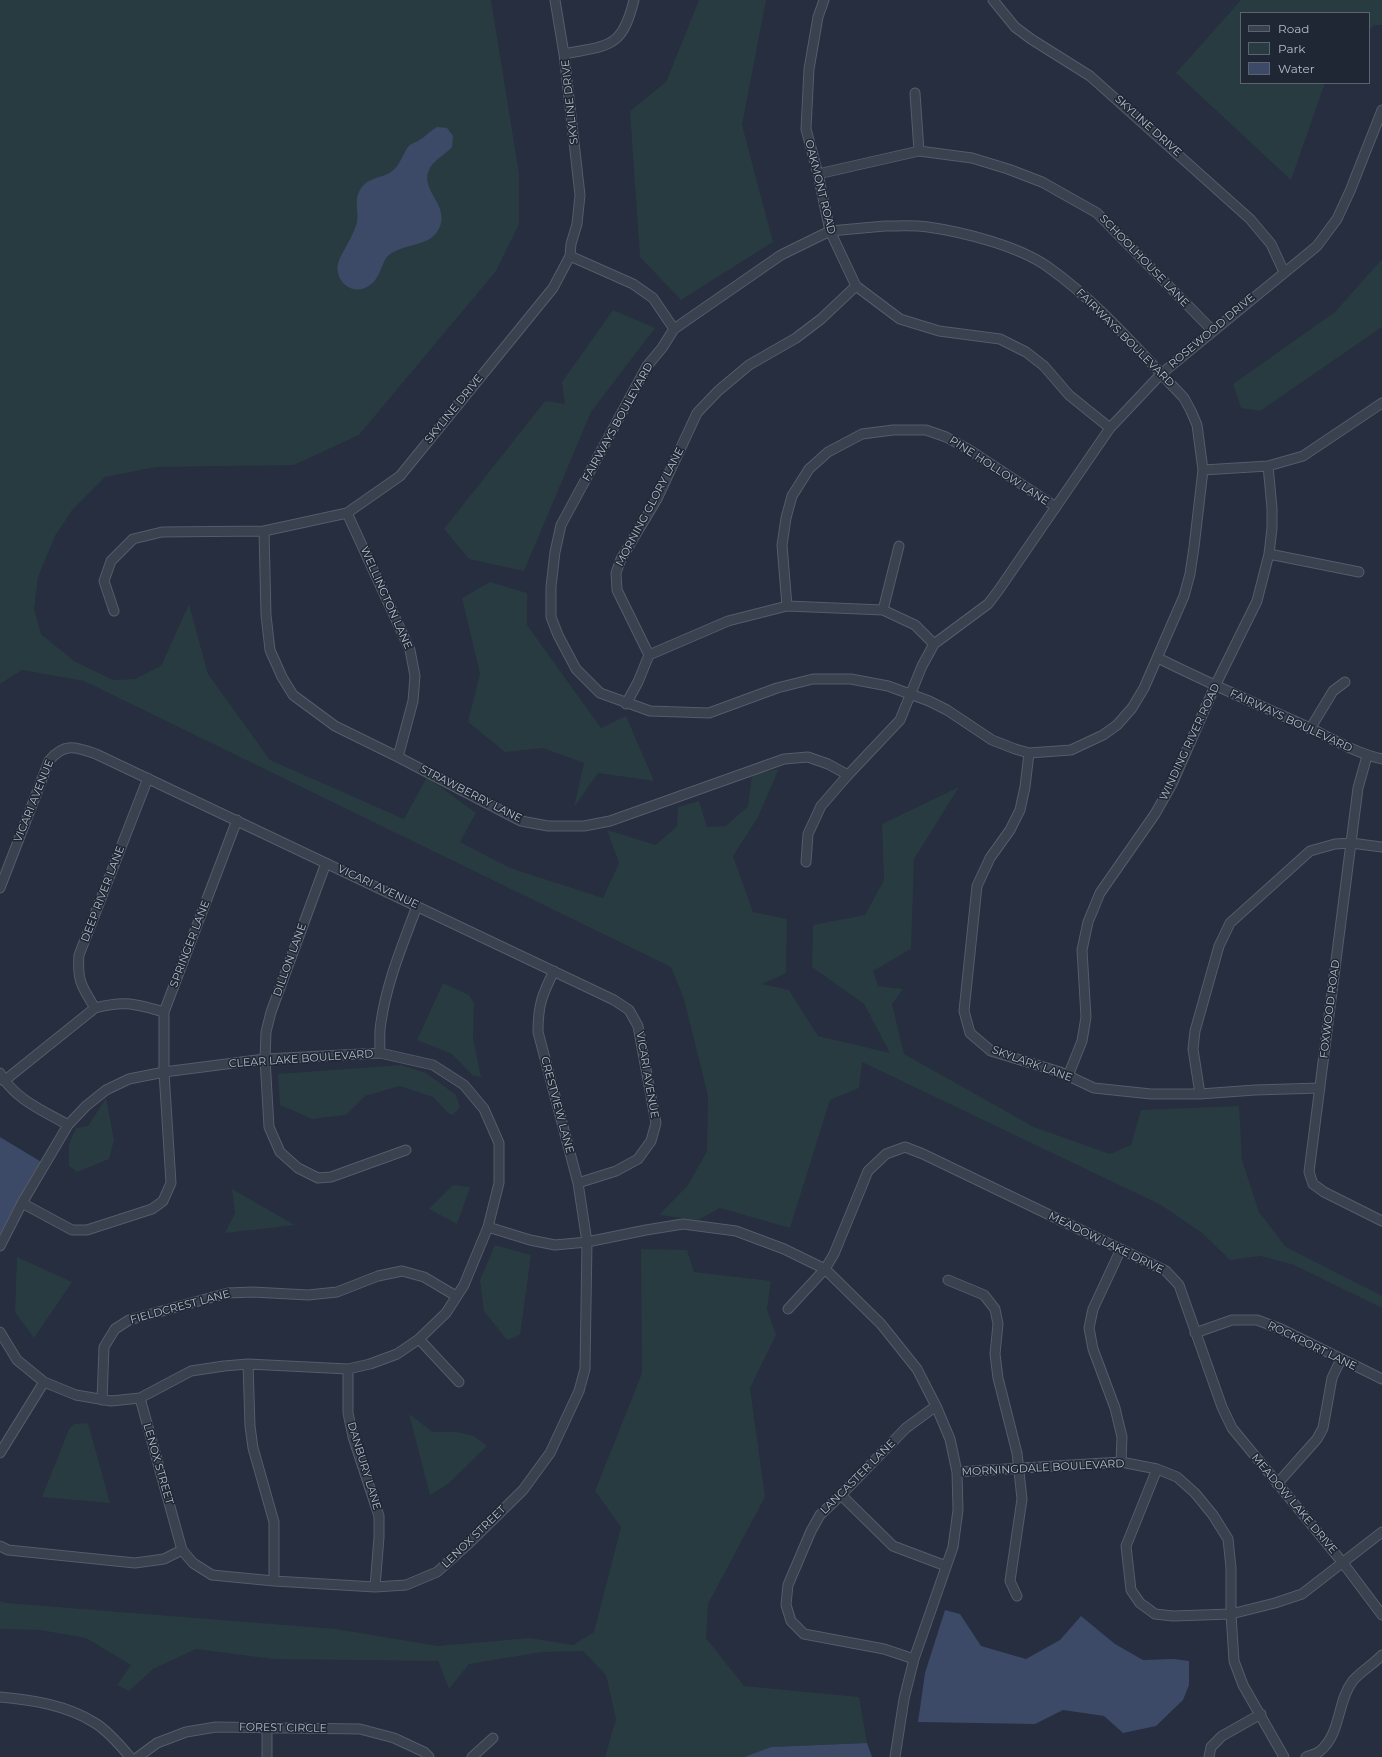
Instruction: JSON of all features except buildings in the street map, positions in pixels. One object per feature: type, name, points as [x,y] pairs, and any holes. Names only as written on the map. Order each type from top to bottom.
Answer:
[{"type":"street","name":"SKYLINE DRIVE","points":[[114,611],[104,581],[111,561],[133,539],[162,532],[264,531],[347,513],[400,476],[553,288],[570,256],[571,244],[577,224],[580,195],[564,54],[555,0]]},
{"type":"street","points":[[564,54],[606,46],[617,38],[629,21],[634,0]]},
{"type":"street","name":"OAKMONT ROAD","points":[[824,0],[818,18],[808,68],[806,129],[818,174],[830,231],[856,286],[868,297],[900,319],[939,331],[1000,339],[1026,352],[1044,366],[1069,395],[1110,428]]},
{"type":"street","name":"SKYLINE DRIVE","points":[[993,0],[1016,27],[1090,76],[1250,219],[1270,244],[1284,272]]},
{"type":"street","points":[[915,93],[920,151]]},
{"type":"street","name":"ROSEWOOD DRIVE","points":[[806,862],[808,834],[821,806],[900,720],[922,666],[934,644],[982,609],[995,596],[1110,428],[1161,374],[1317,246],[1337,219],[1350,191],[1382,110]]},
{"type":"street","name":"SCHOOLHOUSE LANE","points":[[818,174],[920,151],[972,158],[1008,169],[1042,182],[1097,213],[1213,331]]},
{"type":"street","name":"FAIRWAYS BOULEVARD","points":[[885,226],[926,227],[968,235],[1012,248],[1047,266],[1088,299],[1184,398],[1197,425],[1203,470],[1199,512],[1190,574],[1184,596],[1158,658],[1144,688],[1132,708],[1117,725],[1103,736],[1071,750],[1029,753],[1015,750],[992,740],[947,710],[911,694],[888,686],[851,679],[813,679],[777,688],[709,713],[650,711],[626,704],[600,693],[576,668],[558,635],[551,617],[551,587],[555,552],[561,525],[647,366],[662,348],[674,328],[781,255],[830,231],[885,226]]},
{"type":"street","points":[[570,256],[632,284],[653,298],[674,328]]},
{"type":"street","name":"MORNING GLORY LANE","points":[[649,655],[617,590],[616,573],[621,559],[657,500],[698,413],[718,391],[749,365],[796,338],[821,319],[856,286]]},
{"type":"street","points":[[1203,470],[1268,466],[1303,456],[1382,403]]},
{"type":"street","name":"PINE HOLLOW LANE","points":[[787,606],[782,545],[786,518],[792,496],[808,469],[828,452],[862,434],[893,430],[926,430],[946,437],[968,449],[1056,507]]},
{"type":"street","name":"WINDING RIVER ROAD","points":[[1068,1076],[1082,1041],[1086,1017],[1082,950],[1088,922],[1100,893],[1155,814],[1172,784],[1215,686],[1257,601],[1269,554],[1272,528],[1272,508],[1268,466]]},
{"type":"street","name":"WELLINGTON LANE","points":[[347,513],[410,650],[414,676],[413,701],[398,756]]},
{"type":"street","name":"STRAWBERRY LANE","points":[[264,531],[266,615],[270,650],[282,677],[293,694],[335,726],[398,756],[522,821],[548,826],[584,826],[610,821],[784,759],[808,757],[828,764],[848,775]]},
{"type":"street","points":[[883,610],[899,546]]},
{"type":"street","points":[[1269,554],[1359,572]]},
{"type":"street","points":[[626,704],[638,682],[649,655],[728,621],[787,606],[883,610],[915,625],[934,644]]},
{"type":"street","name":"FAIRWAYS BOULEVARD","points":[[1158,658],[1344,746],[1367,756],[1382,759]]},
{"type":"street","points":[[1310,729],[1333,691],[1345,682]]},
{"type":"street","name":"VICARI AVENUE","points":[[0,888],[49,761],[56,752],[74,746],[96,754],[148,778],[614,1000],[629,1010],[638,1026],[656,1123],[651,1141],[638,1159],[616,1171],[578,1183]]},
{"type":"street","name":"SKYLARK LANE","points":[[1029,753],[1025,787],[1020,810],[1010,830],[990,858],[977,886],[964,1011],[970,1033],[991,1051],[1068,1076],[1094,1088],[1150,1094],[1200,1094],[1255,1090],[1320,1088]]},
{"type":"street","name":"FOXWOOD ROAD","points":[[1367,756],[1358,788],[1309,1172],[1313,1184],[1324,1192],[1382,1221]]},
{"type":"street","name":"DEEP RIVER LANE","points":[[95,1008],[84,991],[77,973],[79,955],[148,778]]},
{"type":"street","name":"SPRINGER LANE","points":[[22,1203],[72,1230],[87,1230],[152,1209],[163,1200],[171,1183],[164,1072],[164,1012],[237,820]]},
{"type":"street","points":[[1200,1094],[1194,1049],[1195,1031],[1219,946],[1230,923],[1310,851],[1335,844],[1351,843],[1382,847]]},
{"type":"street","name":"DILLON LANE","points":[[326,863],[271,1012],[266,1032],[265,1059],[269,1127],[280,1152],[298,1168],[318,1178],[331,1176],[406,1150]]},
{"type":"street","points":[[380,1053],[380,1024],[385,1000],[392,973],[417,906]]},
{"type":"street","name":"CRESTVIEW LANE","points":[[554,971],[541,999],[538,1012],[538,1032],[578,1183],[587,1242]]},
{"type":"street","points":[[68,1125],[17,1094],[2,1077],[95,1008],[113,1003],[131,1003],[164,1012]]},
{"type":"street","name":"CLEAR LAKE BOULEVARD","points":[[0,1246],[22,1203],[68,1125],[86,1106],[106,1090],[129,1079],[164,1072],[265,1059],[380,1053],[433,1065],[464,1086],[484,1109],[499,1143],[499,1183],[488,1227],[464,1285],[446,1313],[419,1339],[397,1354],[370,1364],[348,1369],[248,1364],[191,1371],[140,1398],[111,1401],[76,1395],[44,1382],[17,1360],[0,1332]]},
{"type":"street","name":"MEADOW LAKE DRIVE","points":[[788,1309],[825,1269],[834,1254],[868,1171],[886,1154],[905,1147],[923,1154],[1166,1271],[1179,1285],[1222,1407],[1232,1428],[1343,1563],[1382,1615]]},
{"type":"street","name":"MORNINGDALE BOULEVARD","points":[[488,1227],[530,1240],[555,1245],[587,1242],[683,1224],[736,1232],[784,1249],[825,1269],[881,1324],[917,1369],[936,1406],[950,1439],[957,1472],[958,1510],[953,1547],[914,1658],[904,1699],[895,1757]]},
{"type":"street","name":"LENOX STREET","points":[[140,1398],[182,1550],[193,1563],[212,1575],[274,1581],[375,1587],[406,1586],[437,1572],[523,1490],[550,1453],[579,1391],[585,1369],[587,1242]]},
{"type":"street","points":[[1121,1249],[1093,1309],[1089,1328],[1093,1349],[1115,1408],[1122,1437],[1121,1462]]},
{"type":"street","name":"FIELDCREST LANE","points":[[102,1400],[104,1346],[115,1329],[129,1320],[228,1294],[253,1292],[308,1295],[337,1292],[378,1276],[402,1271],[424,1277],[456,1296]]},
{"type":"street","points":[[948,1280],[984,1295],[995,1309],[998,1324],[995,1354],[998,1378],[1017,1453],[1022,1499],[1010,1581],[1017,1596]]},
{"type":"street","name":"ROCKPORT LANE","points":[[1195,1333],[1232,1320],[1257,1320],[1281,1329],[1382,1380]]},
{"type":"street","points":[[419,1339],[459,1382]]},
{"type":"street","points":[[1277,1484],[1317,1440],[1323,1428],[1332,1378],[1341,1359]]},
{"type":"street","points":[[248,1364],[250,1426],[253,1448],[274,1522],[274,1581]]},
{"type":"street","name":"DANBURY LANE","points":[[348,1369],[348,1413],[353,1437],[379,1516],[375,1587]]},
{"type":"street","points":[[0,1453],[44,1382]]},
{"type":"street","name":"LANCASTER LANE","points":[[914,1658],[884,1649],[804,1634],[791,1621],[786,1605],[788,1586],[811,1530],[820,1515],[906,1428],[936,1406]]},
{"type":"street","name":"MORNINGDALE BOULEVARD","points":[[957,1472],[1019,1467],[1121,1462],[1157,1469],[1177,1478],[1195,1492],[1213,1515],[1228,1539],[1231,1568],[1231,1614],[1234,1661],[1243,1685],[1261,1714],[1284,1757]]},
{"type":"street","points":[[1157,1469],[1126,1546],[1131,1590],[1140,1603],[1155,1614],[1173,1616],[1231,1614],[1275,1603],[1302,1594],[1382,1532]]},
{"type":"street","points":[[841,1495],[893,1546],[946,1566]]},
{"type":"street","points":[[0,1546],[8,1550],[135,1563],[164,1559],[182,1550]]},
{"type":"street","points":[[1306,1757],[1319,1752],[1330,1740],[1346,1693],[1352,1681],[1373,1665],[1382,1655]]},
{"type":"street","points":[[0,1697],[36,1700],[71,1711],[95,1723],[118,1743],[130,1757]]},
{"type":"street","points":[[1209,1757],[1211,1747],[1222,1736],[1261,1714]]},
{"type":"street","name":"FOREST CIRCLE","points":[[138,1757],[157,1743],[186,1732],[216,1727],[360,1729],[394,1738],[424,1752],[429,1757]]},
{"type":"street","points":[[266,1727],[266,1757]]},
{"type":"street","points":[[472,1757],[493,1738]]},
{"type":"green space","points":[[0,0],[491,0],[519,174],[519,224],[496,271],[359,435],[294,465],[156,467],[105,477],[73,509],[55,536],[38,577],[34,609],[41,634],[74,661],[113,680],[135,679],[161,666],[189,604],[208,674],[270,760],[404,819],[427,777],[476,813],[460,842],[510,868],[603,898],[619,863],[607,830],[656,845],[677,826],[678,807],[699,801],[707,827],[726,826],[748,806],[752,774],[779,769],[758,817],[733,856],[753,912],[787,919],[786,973],[762,984],[789,990],[818,1036],[890,1053],[864,1004],[812,967],[813,925],[865,915],[884,880],[882,824],[959,787],[914,859],[911,949],[873,971],[878,986],[903,989],[892,1004],[904,1054],[1034,1127],[1110,1154],[1131,1145],[1141,1110],[1239,1106],[1242,1160],[1259,1212],[1286,1247],[1382,1296],[1382,1308],[1294,1265],[1261,1256],[1230,1260],[1202,1233],[1161,1205],[862,1062],[859,1088],[830,1100],[790,1228],[720,1208],[698,1220],[659,1215],[688,1185],[707,1151],[708,1096],[684,999],[671,967],[84,681],[22,670],[0,684]]},
{"type":"green space","points":[[699,0],[766,0],[742,125],[773,242],[681,300],[640,257],[630,111],[666,82]]},
{"type":"green space","points":[[1241,0],[1382,0],[1382,25],[1374,25],[1370,29],[1370,12],[1240,12],[1240,84],[1325,84],[1291,180],[1176,73]]},
{"type":"green space","points":[[1382,259],[1382,327],[1260,411],[1241,408],[1233,384],[1335,312]]},
{"type":"green space","points":[[613,310],[655,328],[591,412],[524,571],[469,559],[444,529],[545,401],[565,404],[562,382]]},
{"type":"green space","points":[[490,582],[527,593],[527,625],[601,728],[626,716],[654,781],[598,773],[574,807],[584,763],[543,748],[505,752],[468,722],[480,674],[462,598]]},
{"type":"green space","points":[[443,983],[469,995],[474,1003],[473,1038],[481,1077],[473,1076],[452,1054],[417,1040]]},
{"type":"green space","points":[[401,1065],[426,1073],[456,1095],[460,1107],[453,1115],[448,1113],[433,1097],[400,1086],[365,1096],[346,1115],[312,1119],[280,1105],[278,1074]]},
{"type":"green space","points":[[106,1098],[114,1140],[109,1159],[77,1172],[69,1166],[69,1144],[76,1128],[88,1126]]},
{"type":"green space","points":[[453,1185],[470,1187],[457,1224],[429,1209]]},
{"type":"green space","points":[[232,1189],[295,1225],[225,1233],[235,1213]]},
{"type":"green space","points":[[495,1245],[531,1255],[520,1335],[507,1340],[484,1311],[480,1280]]},
{"type":"green space","points":[[641,1249],[687,1250],[694,1272],[771,1281],[767,1309],[776,1335],[750,1388],[765,1497],[708,1604],[706,1638],[744,1686],[859,1697],[867,1743],[771,1747],[744,1757],[605,1757],[616,1719],[606,1675],[583,1651],[542,1652],[469,1664],[449,1689],[438,1661],[273,1659],[196,1649],[153,1669],[129,1691],[117,1685],[131,1665],[86,1638],[40,1630],[0,1629],[0,1601],[6,1603],[336,1629],[438,1646],[530,1638],[573,1645],[594,1632],[621,1527],[595,1491],[642,1373]]},
{"type":"green space","points":[[17,1257],[72,1282],[34,1338],[15,1312]]},
{"type":"green space","points":[[409,1414],[433,1432],[457,1432],[474,1436],[487,1446],[448,1484],[430,1495]]},
{"type":"green space","points":[[88,1423],[110,1503],[42,1497],[69,1429],[74,1424]]},
{"type":"water","points":[[437,127],[447,128],[453,136],[452,147],[433,163],[427,178],[428,185],[442,215],[441,223],[437,232],[433,237],[422,243],[395,251],[389,255],[377,278],[370,285],[363,289],[356,290],[350,288],[340,279],[338,265],[356,226],[357,200],[359,192],[369,181],[394,170],[411,144],[421,139]]},
{"type":"water","points":[[0,1137],[43,1163],[0,1241]]},
{"type":"water","points":[[945,1610],[960,1614],[981,1646],[1026,1659],[1060,1640],[1081,1616],[1115,1644],[1143,1660],[1174,1659],[1189,1661],[1189,1685],[1183,1700],[1156,1726],[1123,1733],[1104,1716],[1063,1710],[1035,1724],[918,1722],[925,1673]]},
{"type":"water","points":[[867,1743],[872,1757],[744,1757],[771,1747]]}]
